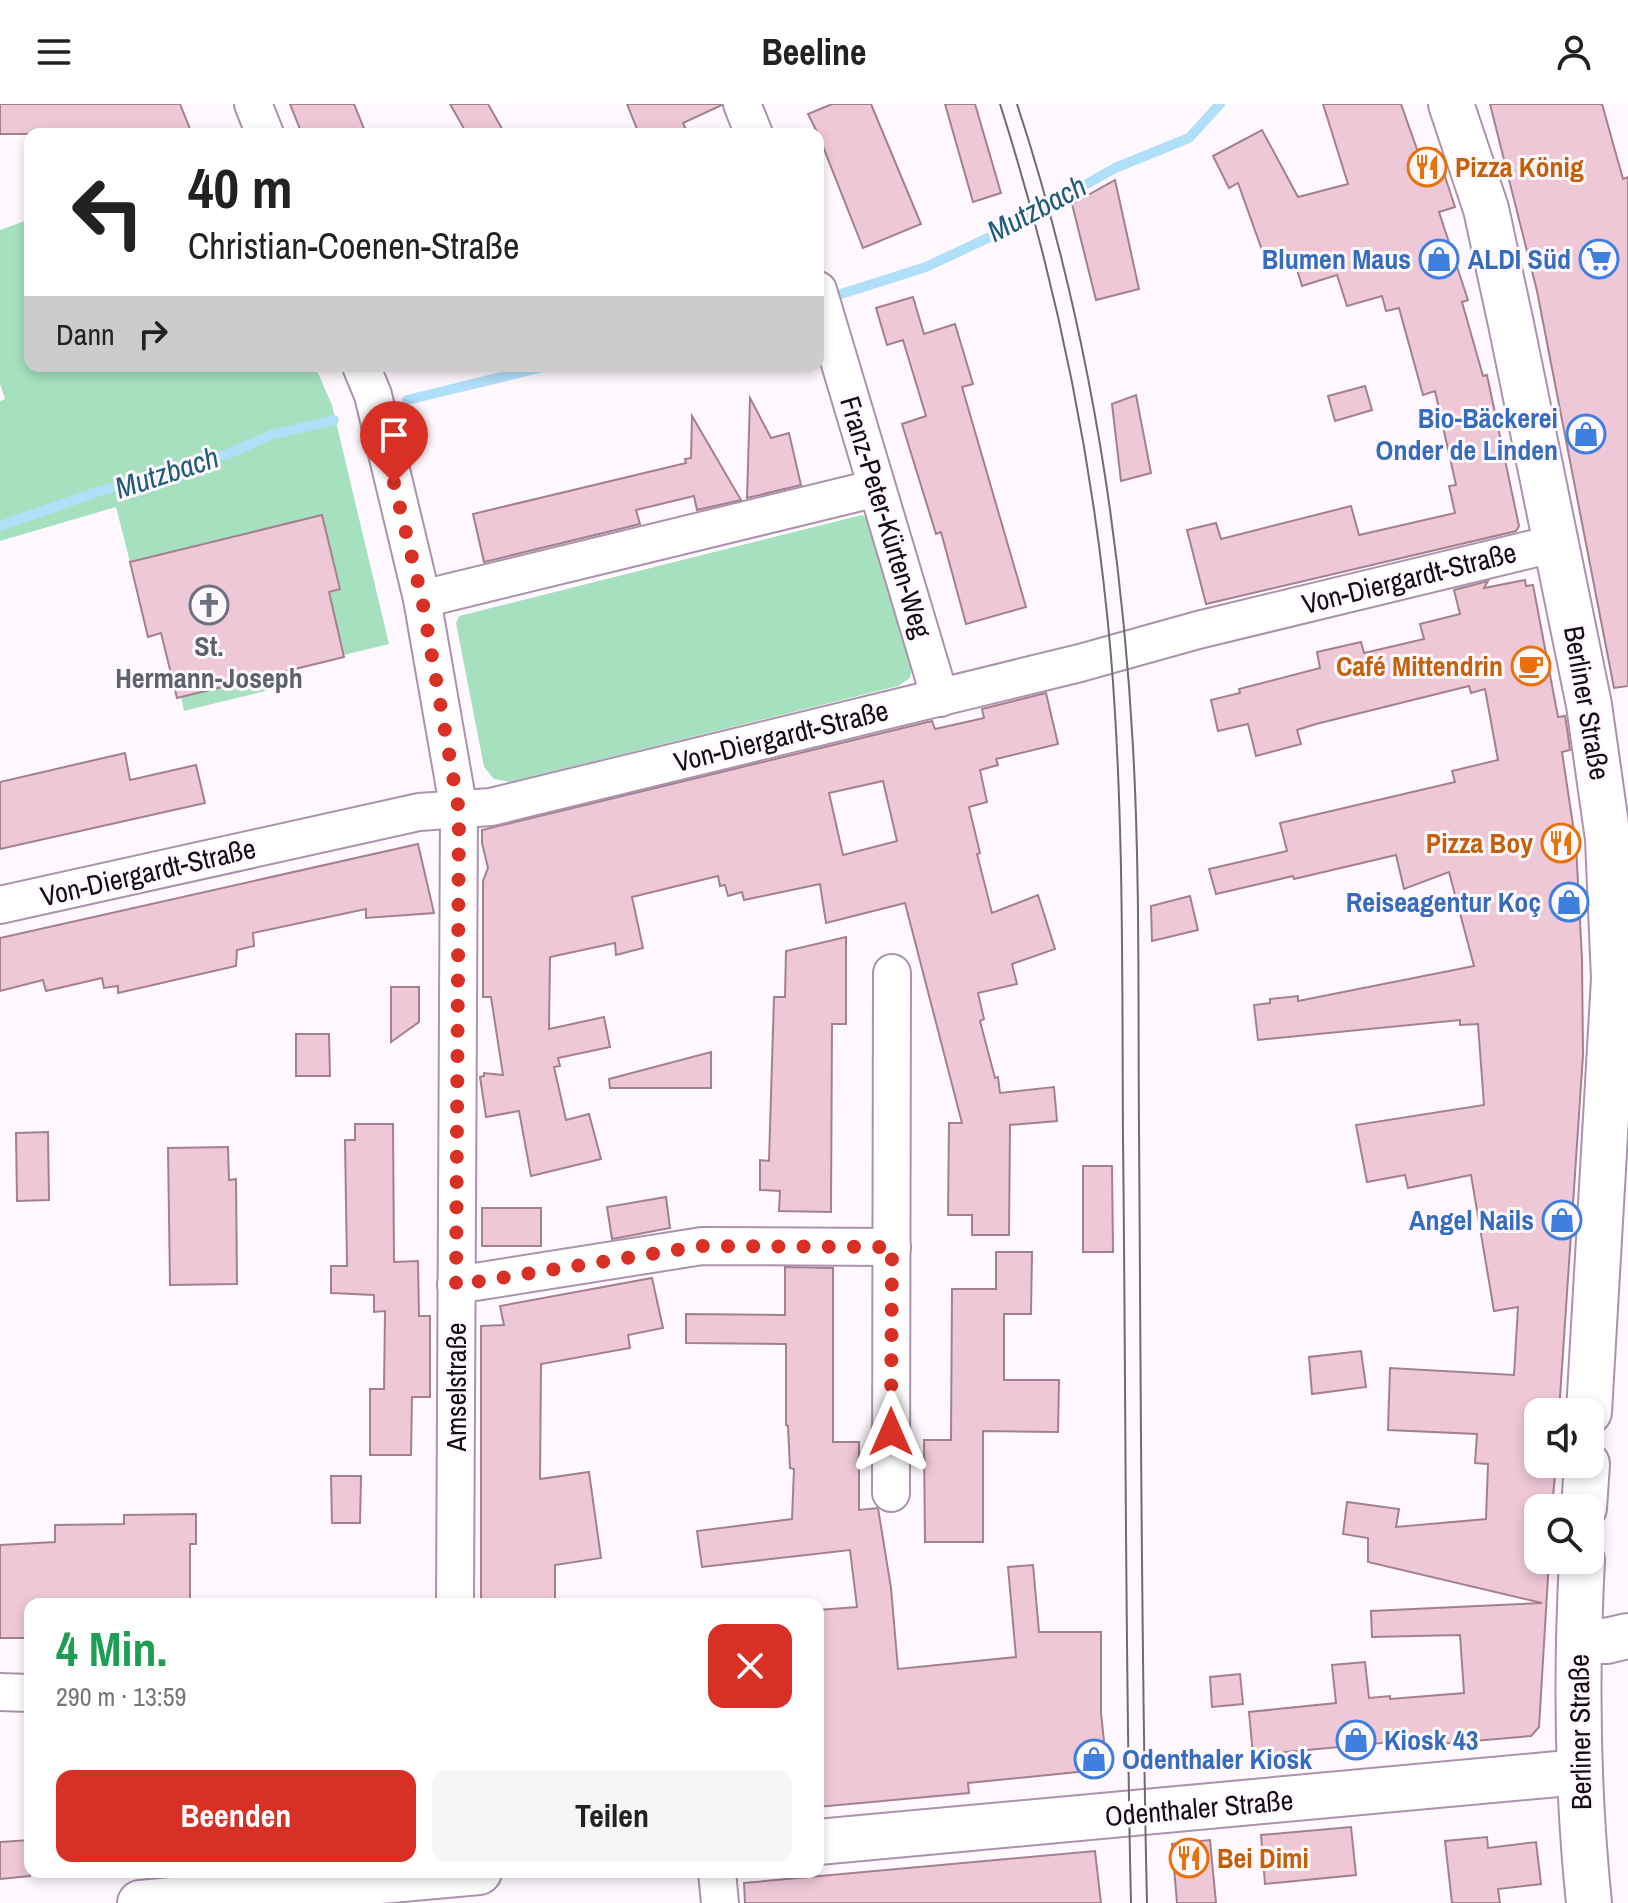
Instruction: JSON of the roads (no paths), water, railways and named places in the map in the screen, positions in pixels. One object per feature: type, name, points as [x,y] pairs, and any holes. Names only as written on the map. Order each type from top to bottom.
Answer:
[{"type":"main road","name":"Berliner Straße","points":[[1451,104],[1486,209],[1557,543],[1597,754],[1608,839],[1613,936],[1610,1062],[1590,1398]]},
{"type":"main road","name":"Berliner Straße","points":[[1581,1574],[1576,1707],[1589,1903]]},
{"type":"main road","points":[[1579,1640],[1606,1641],[1628,1636]]},
{"type":"main road","name":"Odenthaler Straße","points":[[824,1841],[1579,1772]]},
{"type":"main road","points":[[140,1903],[412,1878]]},
{"type":"street","points":[[253,104],[263,128]]},
{"type":"street","points":[[742,104],[752,128]]},
{"type":"street","name":"Franz-Peter-Kürten-Weg","points":[[824,309],[940,698]]},
{"type":"street","name":"Amselstraße","points":[[372,395],[422,599],[459,811],[455,1598]]},
{"type":"street","points":[[422,599],[877,488]]},
{"type":"street","name":"Von-Diergardt-Straße","points":[[0,905],[419,812],[491,807],[1557,543]]},
{"type":"street","points":[[891,1493],[892,973]]},
{"type":"street","points":[[456,1285],[702,1246],[892,1247]]},
{"type":"street","points":[[0,1692],[24,1693]]},
{"type":"street","points":[[718,1878],[720,1903]]},
{"type":"waterway","name":"Mutzbach","points":[[841,294],[926,267],[1007,229],[1115,168],[1189,138],[1220,104]]},
{"type":"waterway","name":"Mutzbach","points":[[407,400],[522,372]]},
{"type":"waterway","name":"Mutzbach","points":[[0,526],[97,492],[228,454],[271,435],[334,420]]},
{"type":"tram line","points":[[1000,104],[1039,239],[1071,377],[1095,516],[1111,656],[1122,897],[1131,1903]]},
{"type":"tram line","points":[[1017,104],[1062,261],[1096,422],[1119,584],[1133,747],[1138,890],[1142,1613],[1147,1903]]},
{"type":"place","name":"Pizza König","points":[[1427,167]]},
{"type":"place","name":"Blumen Maus","points":[[1439,259]]},
{"type":"place","name":"ALDI Süd","points":[[1599,259]]},
{"type":"place","name":"Bio-Bäckerei Onder de Linden","points":[[1586,434]]},
{"type":"place","name":"St. Hermann-Joseph","points":[[209,605]]},
{"type":"place","name":"Café Mittendrin","points":[[1531,666]]},
{"type":"place","name":"Pizza Boy","points":[[1561,843]]},
{"type":"place","name":"Reiseagentur Koç","points":[[1569,902]]},
{"type":"place","name":"Angel Nails","points":[[1562,1220]]},
{"type":"place","name":"Kiosk 43","points":[[1356,1740]]},
{"type":"place","name":"Odenthaler Kiosk","points":[[1094,1759]]},
{"type":"place","name":"Bei Dimi","points":[[1189,1858]]}]
